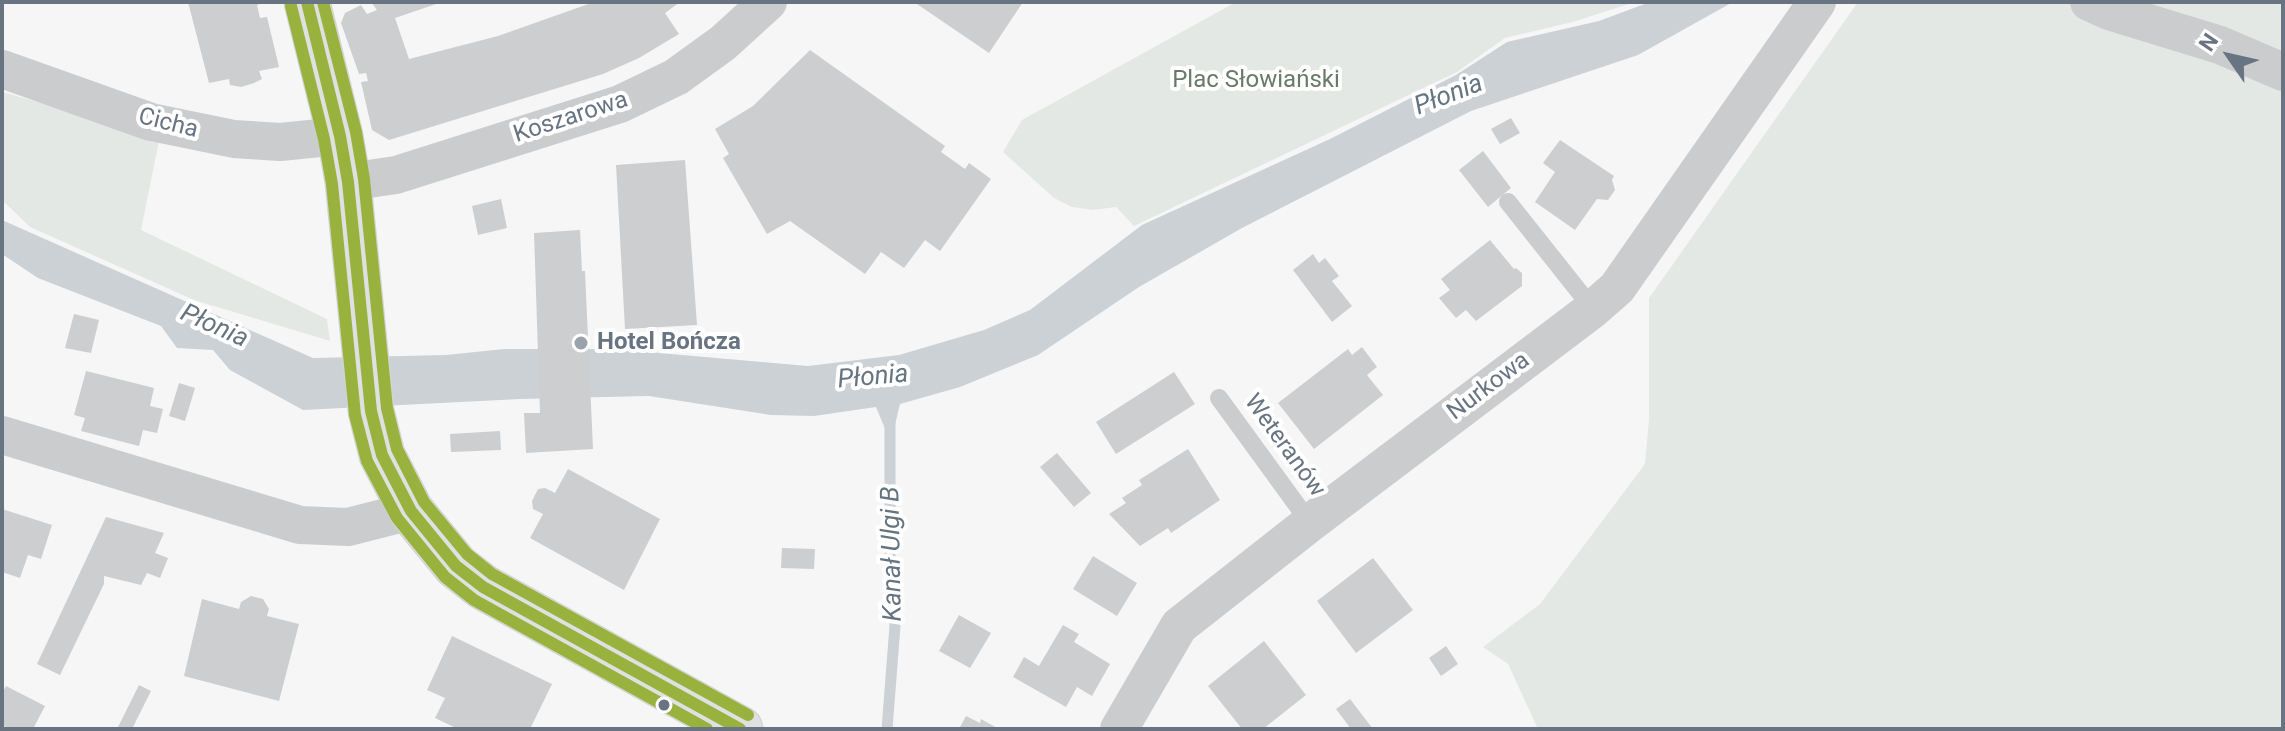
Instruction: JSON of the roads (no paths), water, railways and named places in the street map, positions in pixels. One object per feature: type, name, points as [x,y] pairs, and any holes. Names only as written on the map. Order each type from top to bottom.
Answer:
[{"type":"street","points":[[307,2],[340,136],[348,182],[371,411],[382,455],[411,511],[456,566],[483,587],[740,729]]},
{"type":"street","name":"Koszarowa","points":[[348,182],[396,175],[620,104],[676,77],[723,43],[768,2]]},
{"type":"street","name":"Nurkowa","points":[[1119,729],[1179,626],[1617,288],[1817,2]]},
{"type":"street","points":[[2089,2],[2220,45],[2283,72]]},
{"type":"street","name":"Cicha","points":[[2,69],[151,122],[234,139],[280,142],[340,136]]},
{"type":"street","points":[[2,435],[300,525],[348,527],[411,511]]},
{"type":"lane","points":[[1508,202],[1593,309]]},
{"type":"lane","name":"Weteranów","points":[[1219,398],[1310,523]]},
{"type":"water","name":"Płonia","points":[[1650,2],[1733,2],[1638,55],[1471,111],[1242,228],[1139,287],[1038,355],[960,387],[900,404],[894,429],[886,431],[876,407],[814,416],[771,415],[649,396],[303,410],[230,370],[213,350],[177,348],[161,326],[38,278],[2,254],[2,220],[313,358],[446,355],[504,349],[641,349],[808,366],[899,355],[984,330],[1030,310],[1142,225],[1330,139],[1456,75],[1507,42],[1599,21]]},
{"type":"waterway","name":"Kanał Ulgi B","points":[[887,729],[895,626],[890,560],[890,416]]},
{"type":"place","name":"Hotel Bończa","points":[[581,343]]},
{"type":"park label","name":"Plac Słowiański","points":[[1256,81]]}]
